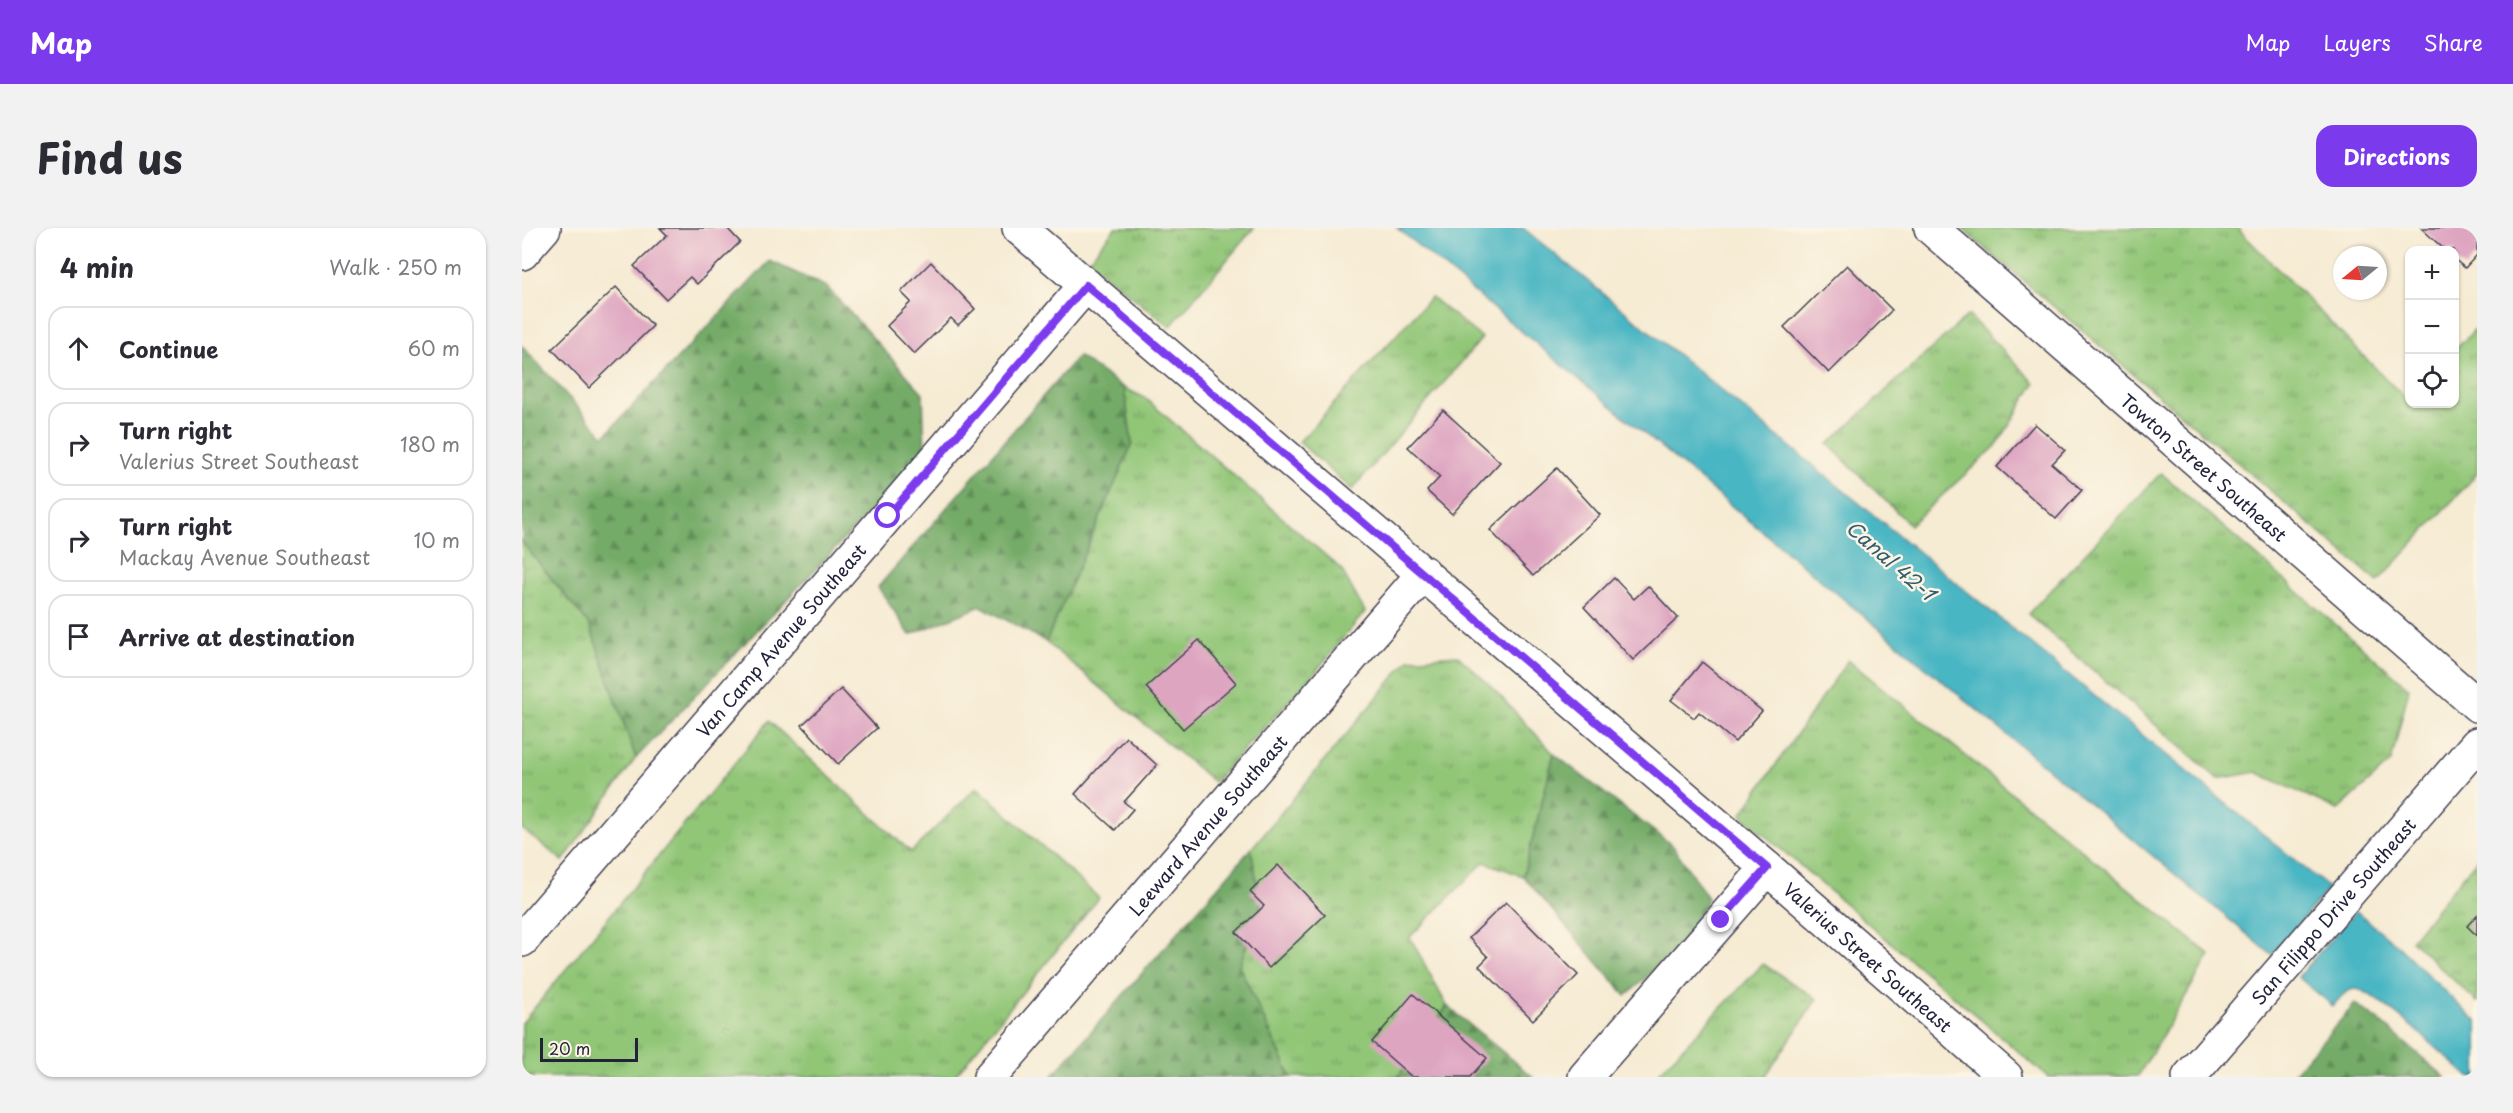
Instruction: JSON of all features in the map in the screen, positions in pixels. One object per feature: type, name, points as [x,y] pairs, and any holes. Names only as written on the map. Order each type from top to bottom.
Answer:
[{"type":"street","points":[[522,253],[544,228]]},
{"type":"street","name":"Valerius Street Southeast","points":[[1019,228],[1767,868],[2006,1077]]},
{"type":"street","name":"Towton Street Southeast","points":[[1931,228],[2477,705]]},
{"type":"street","name":"Van Camp Avenue Southeast","points":[[522,940],[1086,285]]},
{"type":"street","name":"Leeward Avenue Southeast","points":[[990,1077],[1424,573]]},
{"type":"street","name":"San Filippo Drive Southeast","points":[[2189,1077],[2477,744]]},
{"type":"street","points":[[1585,1077],[1767,868]]},
{"type":"green space","points":[[1115,228],[1254,228],[1170,327],[1088,261]]},
{"type":"green space","points":[[1961,228],[2237,228],[2405,398],[2405,408],[2459,408],[2459,346],[2477,327],[2477,474],[2378,582]]},
{"type":"green space","points":[[770,261],[827,287],[923,393],[925,454],[636,758],[590,626],[522,542],[522,346],[604,436]]},
{"type":"green space","points":[[1431,297],[1482,338],[1352,490],[1299,442]]},
{"type":"green space","points":[[1968,315],[2035,383],[1997,445],[1910,525],[1828,444]]},
{"type":"green space","points":[[1078,356],[1124,388],[1132,444],[1046,642],[981,606],[910,635],[878,587]]},
{"type":"green space","points":[[1124,388],[1145,398],[1341,569],[1365,612],[1317,670],[1214,782],[1046,642],[1132,444]]},
{"type":"green space","points":[[2161,473],[2409,688],[2391,762],[2338,810],[2256,772],[2218,779],[2028,614]]},
{"type":"green space","points":[[522,542],[590,626],[636,758],[563,861],[522,829]]},
{"type":"green space","points":[[1457,655],[1490,685],[1554,754],[1523,876],[1484,862],[1410,937],[1447,1006],[1398,1077],[1291,1077],[1239,966],[1261,905],[1251,849],[1409,659]]},
{"type":"green space","points":[[1848,660],[2210,955],[2138,1076],[2048,1077],[1741,815]]},
{"type":"green space","points":[[769,721],[911,852],[977,787],[1099,898],[954,1077],[522,1077],[522,1023]]},
{"type":"green space","points":[[1554,754],[1673,846],[1708,898],[1681,945],[1626,996],[1523,876]]},
{"type":"green space","points":[[1251,849],[1261,905],[1239,966],[1291,1077],[1051,1077]]},
{"type":"green space","points":[[2477,859],[2477,1002],[2411,940]]},
{"type":"green space","points":[[1763,964],[1817,999],[1765,1077],[1655,1077]]},
{"type":"green space","points":[[2355,1004],[2377,1019],[2445,1077],[2290,1077]]},
{"type":"green space","points":[[1447,1006],[1533,1077],[1398,1077]]},
{"type":"water","name":"Canal 42-1","points":[[1397,228],[1523,228],[2329,888],[2272,955]]},
{"type":"water","points":[[2356,911],[2396,944],[2471,1017],[2477,1020],[2477,1077],[2469,1077],[2394,1012],[2364,992],[2355,989],[2348,991],[2333,1006],[2298,977]]},
{"type":"building","points":[[660,228],[727,228],[740,242],[697,284],[690,277],[666,299],[634,266],[667,235]]},
{"type":"building","points":[[2421,228],[2477,228],[2477,255],[2465,268],[2459,263],[2459,246],[2441,246]]},
{"type":"building","points":[[931,262],[975,309],[958,325],[951,318],[914,354],[887,326],[911,302],[901,292]]},
{"type":"building","points":[[1847,265],[1892,310],[1829,373],[1784,327]]},
{"type":"building","points":[[616,287],[653,326],[589,388],[552,349]]},
{"type":"building","points":[[1443,410],[1500,462],[1452,514],[1427,491],[1440,477],[1408,447]]},
{"type":"building","points":[[2035,424],[2065,450],[2052,464],[2082,490],[2056,519],[1997,467]]},
{"type":"building","points":[[1557,468],[1600,515],[1533,576],[1490,530]]},
{"type":"building","points":[[1614,578],[1634,599],[1648,586],[1678,618],[1633,660],[1584,607]]},
{"type":"building","points":[[1199,640],[1236,683],[1183,729],[1146,687]]},
{"type":"building","points":[[1702,662],[1762,711],[1735,742],[1699,712],[1694,718],[1671,700]]},
{"type":"building","points":[[841,689],[877,728],[838,764],[802,725]]},
{"type":"building","points":[[1126,737],[1157,765],[1124,802],[1133,809],[1115,830],[1075,794]]},
{"type":"building","points":[[1278,865],[1325,915],[1269,968],[1236,932],[1264,906],[1250,892]]},
{"type":"building","points":[[1506,902],[1578,975],[1533,1020],[1479,966],[1488,957],[1469,938]]},
{"type":"building","points":[[2477,915],[2477,936],[2467,926]]},
{"type":"building","points":[[1413,994],[1487,1058],[1470,1077],[1412,1077],[1372,1042]]},
{"type":"route","points":[[888,516],[1086,285],[1767,868],[1721,920]]}]
